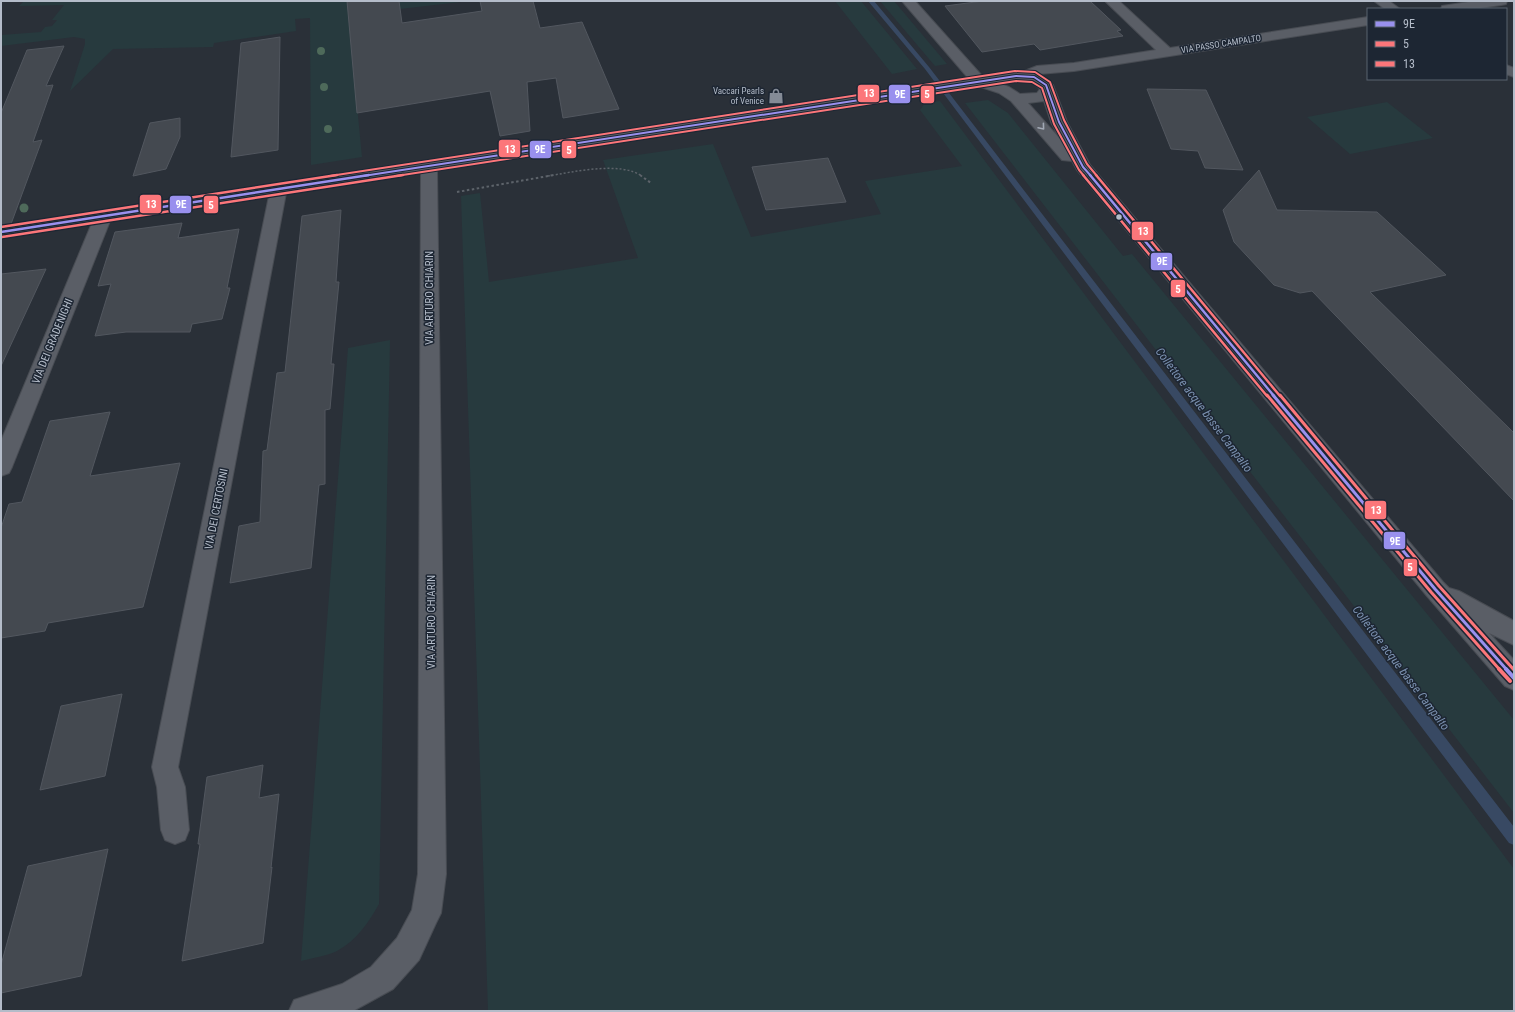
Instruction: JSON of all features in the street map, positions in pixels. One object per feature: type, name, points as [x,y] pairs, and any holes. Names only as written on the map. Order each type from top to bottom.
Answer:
[{"type":"street","points":[[908,1],[980,82]]},
{"type":"street","points":[[1111,1],[1167,53]]},
{"type":"street","points":[[1380,1],[1392,8]]},
{"type":"street","points":[[1454,8],[1501,1]]},
{"type":"street","name":"VIA PASSO CAMPALTO","points":[[1010,88],[1025,76],[1037,70],[1074,67],[1367,21]]},
{"type":"street","name":"VIA PASSO CAMPALTO","points":[[1,232],[980,82],[1010,88],[1034,99],[1041,98],[1045,94],[1046,88],[1064,72],[1074,67]]},
{"type":"street","name":"VIA PASSO CAMPALTO","points":[[1025,76],[1041,81],[1046,88]]},
{"type":"street","points":[[1010,88],[1065,155],[1083,167]]},
{"type":"street","points":[[1046,88],[1066,138],[1083,167],[1435,589],[1514,678]]},
{"type":"street","name":"VIA ARTURO CHIARIN","points":[[305,1011],[349,997],[382,978],[408,949],[426,913],[432,874],[429,166]]},
{"type":"street","name":"VIA DEI CERTOSINI","points":[[175,830],[171,787],[165,767],[280,189]]},
{"type":"street","name":"VIA DEI GRADENIGHI","points":[[1,467],[103,216]]},
{"type":"street","points":[[1435,589],[1514,634]]},
{"type":"path","points":[[452,193],[597,168],[638,173],[651,183]]},
{"type":"green space","points":[[24,1],[358,1],[348,2],[348,13],[362,157],[311,165],[310,18],[295,19],[296,31],[214,43],[213,47],[113,49],[70,91],[85,44],[85,39],[74,37],[1,46],[1,35],[41,32],[45,27],[52,26],[57,20],[52,20],[64,5],[19,6]]},
{"type":"green space","points":[[399,1],[469,1],[400,9]]},
{"type":"green space","points":[[835,1],[861,1],[917,69],[892,74]]},
{"type":"green space","points":[[880,1],[894,1],[947,64],[935,66]]},
{"type":"green space","points":[[988,100],[1008,113],[1123,256],[1132,254],[1514,720],[1514,813],[965,103]]},
{"type":"green space","points":[[940,101],[1514,869],[1514,1011],[488,1011],[461,196],[480,193],[489,282],[638,258],[603,160],[713,144],[751,237],[881,214],[865,181],[962,166],[920,110],[925,103]]},
{"type":"green space","points":[[1387,102],[1433,138],[1350,154],[1307,117]]},
{"type":"green space","points":[[390,340],[379,904],[371,918],[356,936],[344,947],[329,954],[301,961],[348,348]]},
{"type":"building","points":[[347,1],[399,1],[402,23],[482,11],[480,1],[533,1],[540,28],[582,22],[619,109],[563,118],[556,78],[527,82],[530,131],[500,136],[490,91],[357,113]]},
{"type":"building","points":[[983,1],[1090,1],[1121,30],[1117,31],[1123,36],[1040,50],[1034,44],[982,52],[945,6]]},
{"type":"building","points":[[280,37],[278,150],[231,157],[241,43]]},
{"type":"building","points":[[64,46],[46,86],[53,85],[33,142],[42,140],[11,224],[1,225],[1,113],[27,50]]},
{"type":"building","points":[[1147,89],[1206,90],[1243,170],[1205,168],[1198,151],[1171,149]]},
{"type":"building","points":[[180,118],[180,137],[166,169],[133,176],[150,123]]},
{"type":"building","points":[[828,158],[846,202],[766,210],[752,167]]},
{"type":"building","points":[[1259,170],[1277,210],[1377,212],[1446,275],[1370,292],[1514,433],[1514,501],[1312,291],[1300,293],[1274,285],[1234,242],[1223,210]]},
{"type":"building","points":[[341,210],[336,282],[339,282],[331,364],[334,364],[330,409],[325,410],[325,484],[319,485],[311,568],[230,583],[239,526],[260,522],[263,451],[267,450],[277,373],[285,372],[302,216]]},
{"type":"building","points":[[182,223],[178,238],[239,229],[227,288],[230,288],[222,319],[192,324],[190,332],[126,332],[95,336],[111,284],[98,286],[115,232]]},
{"type":"building","points":[[46,269],[1,366],[1,274]]},
{"type":"building","points":[[110,412],[90,476],[180,463],[143,607],[48,623],[45,631],[1,638],[1,528],[9,504],[22,502],[50,421]]},
{"type":"building","points":[[122,694],[105,776],[40,790],[61,706]]},
{"type":"building","points":[[263,765],[259,798],[279,794],[263,943],[182,961],[200,844],[198,844],[207,777]]},
{"type":"building","points":[[108,849],[81,976],[1,993],[1,965],[28,866]]},
{"type":"waterway","name":"Collettore acque basse Campalto","points":[[871,1],[927,68],[1514,838]]},
{"type":"transit line","name":"13","points":[[1,227],[1015,71],[1035,72],[1050,82],[1064,120],[1087,164],[1439,586],[1514,670]]},
{"type":"transit line","name":"9E","points":[[1,232],[1016,76],[1034,77],[1046,85],[1059,122],[1083,167],[1435,589],[1514,678]]},
{"type":"transit line","name":"5","points":[[2,237],[1016,81],[1032,82],[1042,88],[1054,124],[1079,170],[1431,592],[1510,681]]},
{"type":"place","name":"Vaccari Pearls of Venice","points":[[776,96]]}]
